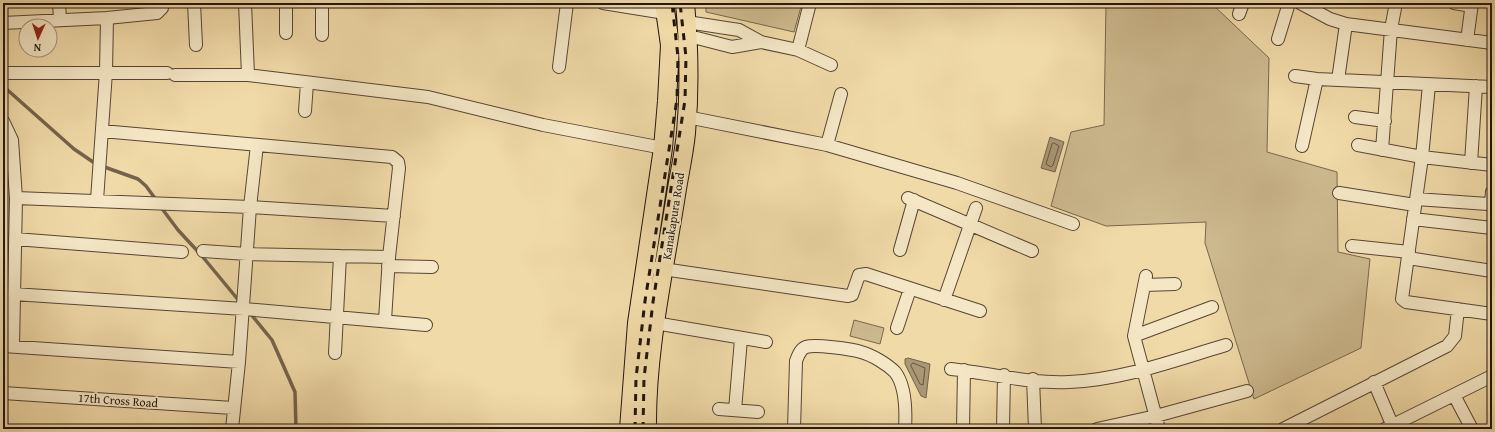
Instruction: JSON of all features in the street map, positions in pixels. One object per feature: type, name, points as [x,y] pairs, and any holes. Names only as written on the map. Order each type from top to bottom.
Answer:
[{"type":"highway","name":"Kanakapura Road","points":[[647,429],[646,409],[655,323],[686,133],[689,100],[685,3]]},
{"type":"highway","name":"Kanakapura Road","points":[[629,429],[637,323],[646,267],[667,101],[670,46],[665,8]]},
{"type":"street","points":[[59,3],[60,19]]},
{"type":"street","points":[[3,23],[60,19],[107,18],[157,13],[162,8],[162,3]]},
{"type":"street","points":[[194,3],[196,45]]},
{"type":"street","points":[[245,3],[248,75]]},
{"type":"street","points":[[286,3],[286,33]]},
{"type":"street","points":[[322,3],[322,35]]},
{"type":"street","points":[[559,67],[567,3]]},
{"type":"street","points":[[603,3],[665,8]]},
{"type":"street","points":[[798,50],[810,3]]},
{"type":"street","points":[[1278,39],[1289,3]]},
{"type":"street","points":[[1300,3],[1330,19],[1346,24],[1492,42]]},
{"type":"street","points":[[1382,150],[1391,29],[1396,3]]},
{"type":"street","points":[[1454,3],[1472,4],[1467,40]]},
{"type":"street","points":[[97,196],[106,72],[107,18]]},
{"type":"street","points":[[1338,80],[1346,24]]},
{"type":"street","points":[[687,30],[697,38],[732,47],[761,42]]},
{"type":"street","points":[[687,30],[739,30],[761,42],[798,50],[831,64]]},
{"type":"street","points":[[3,73],[106,72],[248,75],[428,97],[543,124],[662,148]]},
{"type":"street","points":[[1295,76],[1317,79],[1387,83],[1492,87]]},
{"type":"street","points":[[1302,146],[1317,79]]},
{"type":"street","points":[[305,111],[307,82]]},
{"type":"street","points":[[1429,84],[1422,157],[1402,296],[1404,300],[1492,314]]},
{"type":"street","points":[[1471,163],[1476,86]]},
{"type":"street","points":[[828,145],[841,94]]},
{"type":"street","points":[[687,117],[828,145],[957,183],[1073,224]]},
{"type":"street","points":[[1355,117],[1385,121]]},
{"type":"street","points":[[3,121],[12,140],[16,198],[13,294],[8,346],[240,362]]},
{"type":"street","points":[[102,135],[257,145],[392,157],[398,162],[399,168],[389,261],[385,320]]},
{"type":"street","points":[[232,429],[233,408],[240,362],[250,207],[257,145]]},
{"type":"street","points":[[1358,145],[1422,157],[1492,165]]},
{"type":"street","points":[[1339,193],[1416,202],[1490,205],[1492,192]]},
{"type":"street","points":[[16,198],[97,196],[127,201],[394,216]]},
{"type":"street","points":[[900,250],[911,199],[1032,251]]},
{"type":"street","points":[[944,300],[976,208]]},
{"type":"street","points":[[1413,219],[1492,228]]},
{"type":"street","points":[[15,240],[182,252]]},
{"type":"street","points":[[1352,246],[1492,271]]},
{"type":"street","points":[[203,251],[247,254],[340,256],[432,267]]},
{"type":"street","points":[[336,353],[336,316],[340,256]]},
{"type":"street","points":[[646,267],[848,296],[852,295],[858,278],[862,274],[980,311]]},
{"type":"street","points":[[1158,429],[1156,416],[1142,370],[1134,336],[1146,281],[1175,284]]},
{"type":"street","points":[[897,328],[910,289]]},
{"type":"street","points":[[13,294],[243,308],[385,320],[426,326]]},
{"type":"street","points":[[1134,336],[1212,307]]},
{"type":"street","points":[[1283,429],[1447,346],[1455,336],[1458,309]]},
{"type":"street","points":[[655,323],[766,342]]},
{"type":"street","points":[[735,410],[741,338]]},
{"type":"street","points":[[951,369],[1068,382],[1142,370],[1226,345]]},
{"type":"street","points":[[794,429],[796,361],[799,353],[805,347],[815,346],[860,352],[885,364],[894,372],[899,380],[903,396],[906,414],[905,429]]},
{"type":"street","points":[[963,429],[964,370]]},
{"type":"street","points":[[1003,429],[1004,375]]},
{"type":"street","points":[[1374,382],[1391,428],[1492,376]]},
{"type":"street","points":[[1033,379],[1035,429]]},
{"type":"street","points":[[1097,429],[1156,416],[1247,391]]},
{"type":"street","name":"17th Cross Road","points":[[3,393],[233,408]]},
{"type":"street","points":[[1454,395],[1472,429]]},
{"type":"street","points":[[719,409],[758,412]]},
{"type":"shaded area","points":[[706,3],[802,3],[794,32],[706,12]]},
{"type":"shaded area","points":[[1106,3],[1211,3],[1269,58],[1267,152],[1337,172],[1338,252],[1370,259],[1361,348],[1254,399],[1205,243],[1206,222],[1106,226],[1051,206],[1071,132],[1104,125]]},
{"type":"shaded area","points":[[854,320],[884,328],[880,344],[850,336]]},
{"type":"water","points":[[1050,137],[1064,142],[1055,172],[1041,168]]},
{"type":"water","points":[[908,358],[930,364],[926,398],[921,396],[905,364],[905,359]]},
{"type":"waterway","points":[[3,86],[74,149],[96,164],[138,179],[146,186],[157,201]]},
{"type":"waterway","points":[[160,206],[178,230],[202,256],[240,302]]},
{"type":"waterway","points":[[250,313],[272,340],[295,392],[296,429]]},
{"type":"railway","points":[[635,429],[636,378],[645,301],[677,99],[678,57],[672,3]]},
{"type":"railway","points":[[643,429],[644,378],[653,302],[685,100],[686,57],[680,3]]}]
